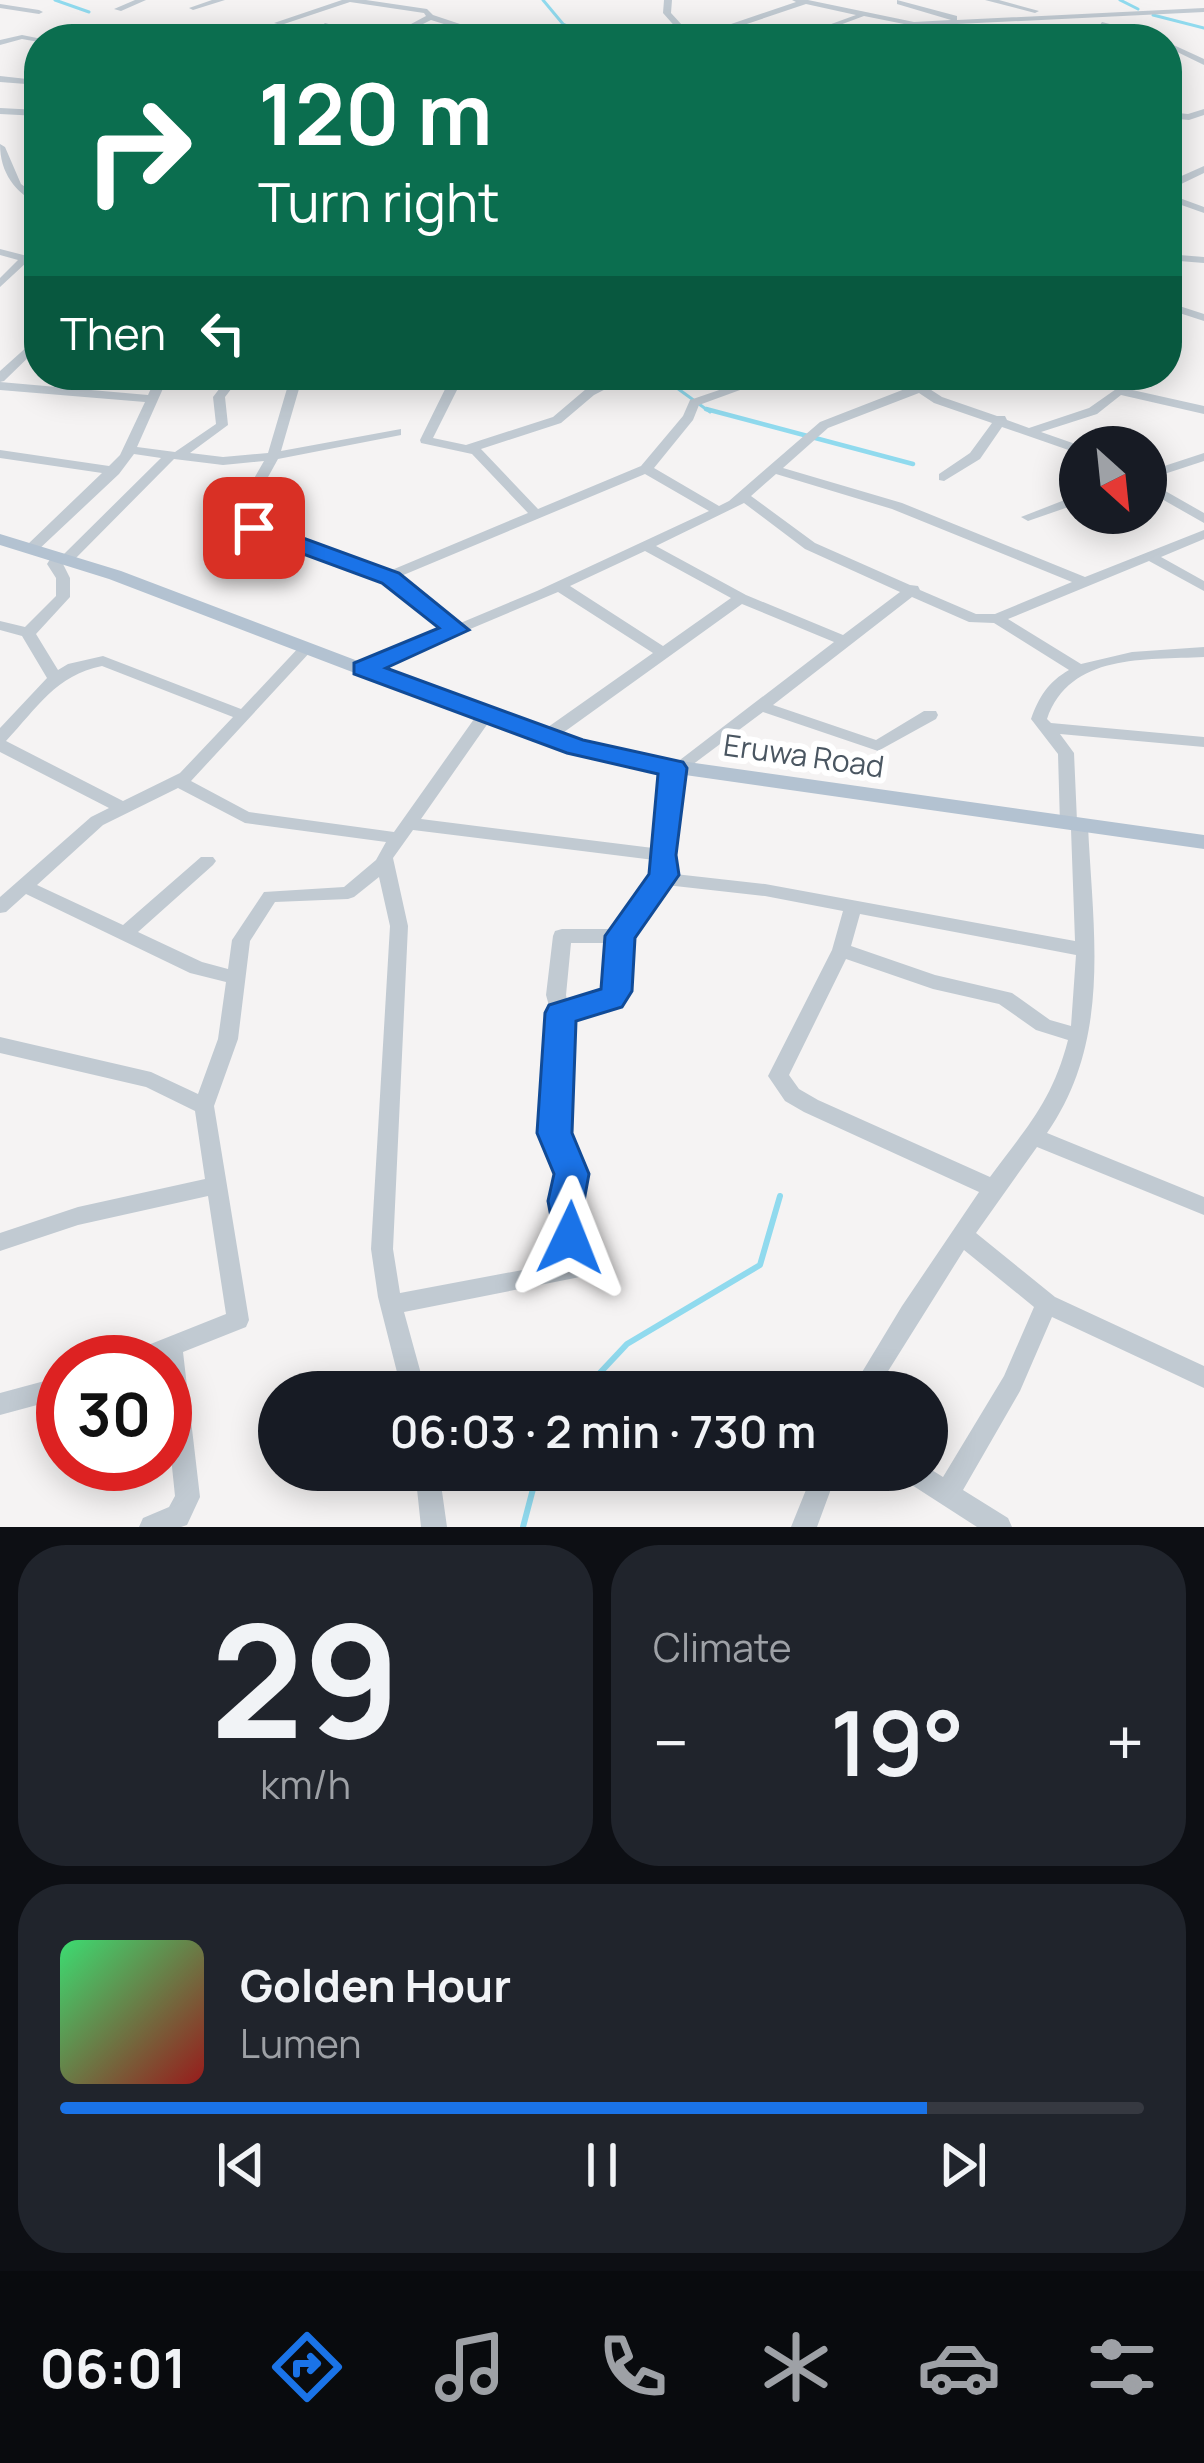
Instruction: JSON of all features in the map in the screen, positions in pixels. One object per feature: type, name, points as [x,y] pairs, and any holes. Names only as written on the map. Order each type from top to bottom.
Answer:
[{"type":"main road","name":"Eruwa Road","points":[[0,539],[63,557],[547,736],[676,768],[1204,842]]},
{"type":"street","points":[[118,9],[142,0]]},
{"type":"street","points":[[193,8],[220,0]]},
{"type":"street","points":[[278,22],[350,0],[457,24]]},
{"type":"street","points":[[818,5],[830,0]]},
{"type":"street","points":[[989,0],[1053,16]]},
{"type":"street","points":[[412,24],[440,1]]},
{"type":"street","points":[[735,24],[800,1],[890,22],[1204,10]]},
{"type":"street","points":[[839,24],[902,1],[960,22]]},
{"type":"street","points":[[0,6],[39,12]]},
{"type":"street","points":[[970,8],[1012,18]]},
{"type":"street","points":[[946,22],[950,24]]},
{"type":"street","points":[[0,147],[4,171]]},
{"type":"street","points":[[0,252],[23,261],[0,284]]},
{"type":"street","points":[[0,382],[24,356]]},
{"type":"street","points":[[71,390],[151,399]]},
{"type":"street","points":[[32,548],[114,471],[156,390]]},
{"type":"street","points":[[28,633],[63,597],[63,578],[54,564],[175,455],[222,425],[219,397],[224,390]]},
{"type":"street","points":[[290,390],[274,456],[240,524],[391,578],[456,630]]},
{"type":"street","points":[[450,390],[424,436],[470,448],[534,512]]},
{"type":"street","points":[[470,448],[557,420],[594,390]]},
{"type":"street","points":[[391,578],[534,512],[646,469],[689,417],[693,404],[733,390]]},
{"type":"street","points":[[363,669],[559,586],[746,498],[824,425],[914,390]]},
{"type":"street","points":[[920,390],[1059,441]]},
{"type":"street","points":[[1034,430],[1093,411],[1119,392],[1204,410]]},
{"type":"street","points":[[944,477],[975,457],[1001,419]]},
{"type":"street","points":[[129,449],[223,461],[396,432]]},
{"type":"street","points":[[0,454],[114,471]]},
{"type":"street","points":[[1167,472],[1204,458]]},
{"type":"street","points":[[646,469],[717,510]]},
{"type":"street","points":[[776,470],[897,506],[1081,581]]},
{"type":"street","points":[[1167,494],[1204,519]]},
{"type":"street","points":[[746,498],[811,546],[974,619],[997,618],[1204,534]]},
{"type":"street","points":[[1028,517],[1059,506]]},
{"type":"street","points":[[646,546],[741,598],[844,641]]},
{"type":"street","points":[[1153,558],[1204,587]]},
{"type":"street","points":[[559,586],[662,652]]},
{"type":"street","points":[[561,1013],[610,999],[616,991],[620,936],[663,865],[676,768],[913,589]]},
{"type":"street","points":[[547,736],[741,598]]},
{"type":"street","points":[[997,618],[1080,670]]},
{"type":"street","points":[[0,625],[28,633],[55,679]]},
{"type":"street","points":[[0,907],[74,838],[122,808],[180,782],[307,647]]},
{"type":"street","points":[[874,1371],[911,1306],[966,1238],[1060,1098],[1077,1035],[1086,982],[1066,753],[1045,728],[1039,711],[1062,680],[1080,670],[1122,658],[1204,652]]},
{"type":"street","points":[[122,808],[0,741],[55,679],[73,667],[103,661],[243,716]]},
{"type":"street","points":[[760,706],[878,746],[929,715]]},
{"type":"street","points":[[192,1339],[238,1319],[204,1106],[228,1039],[241,940],[269,896],[348,892],[384,863],[485,716]]},
{"type":"street","points":[[1045,728],[1204,742]]},
{"type":"street","points":[[180,782],[245,817],[402,831],[663,865],[1082,950]]},
{"type":"street","points":[[126,933],[206,861]]},
{"type":"street","points":[[384,863],[399,926],[382,1249],[408,1371]]},
{"type":"street","points":[[24,886],[208,973],[236,978]]},
{"type":"street","points":[[853,906],[841,950],[778,1076],[792,1096],[994,1190]]},
{"type":"street","points":[[391,1305],[572,1270],[566,1212],[572,1174],[554,1133],[561,1013],[556,995],[562,936],[620,936]]},
{"type":"street","points":[[841,950],[933,982],[1005,998],[1043,1025],[1077,1035]]},
{"type":"street","points":[[0,1045],[151,1080],[204,1106]]},
{"type":"street","points":[[1033,1136],[1204,1206]]},
{"type":"street","points":[[0,1242],[78,1216],[216,1185]]},
{"type":"street","points":[[966,1238],[1047,1304],[1204,1377]]},
{"type":"street","points":[[947,1493],[1012,1383],[1047,1304]]},
{"type":"street","points":[[0,1404],[36,1394]]},
{"type":"street","points":[[152,1527],[178,1516],[187,1491]]},
{"type":"street","points":[[430,1491],[434,1527]]},
{"type":"street","points":[[804,1527],[818,1491]]},
{"type":"street","points":[[944,1491],[1000,1527]]},
{"type":"waterway","points":[[55,0],[89,12]]},
{"type":"waterway","points":[[543,0],[563,24]]},
{"type":"waterway","points":[[1120,0],[1138,9]]},
{"type":"waterway","points":[[1153,15],[1204,28]]},
{"type":"waterway","points":[[680,390],[710,412]]},
{"type":"waterway","points":[[706,409],[913,464]]},
{"type":"waterway","points":[[602,1371],[627,1344],[760,1265],[780,1196]]},
{"type":"waterway","points":[[523,1527],[532,1491]]},
{"type":"route","points":[[254,528],[391,578],[456,630],[363,669],[576,747],[673,768],[661,855],[664,875],[620,936],[616,991],[610,999],[561,1013],[554,1133],[572,1174],[566,1201],[570,1238]]}]
